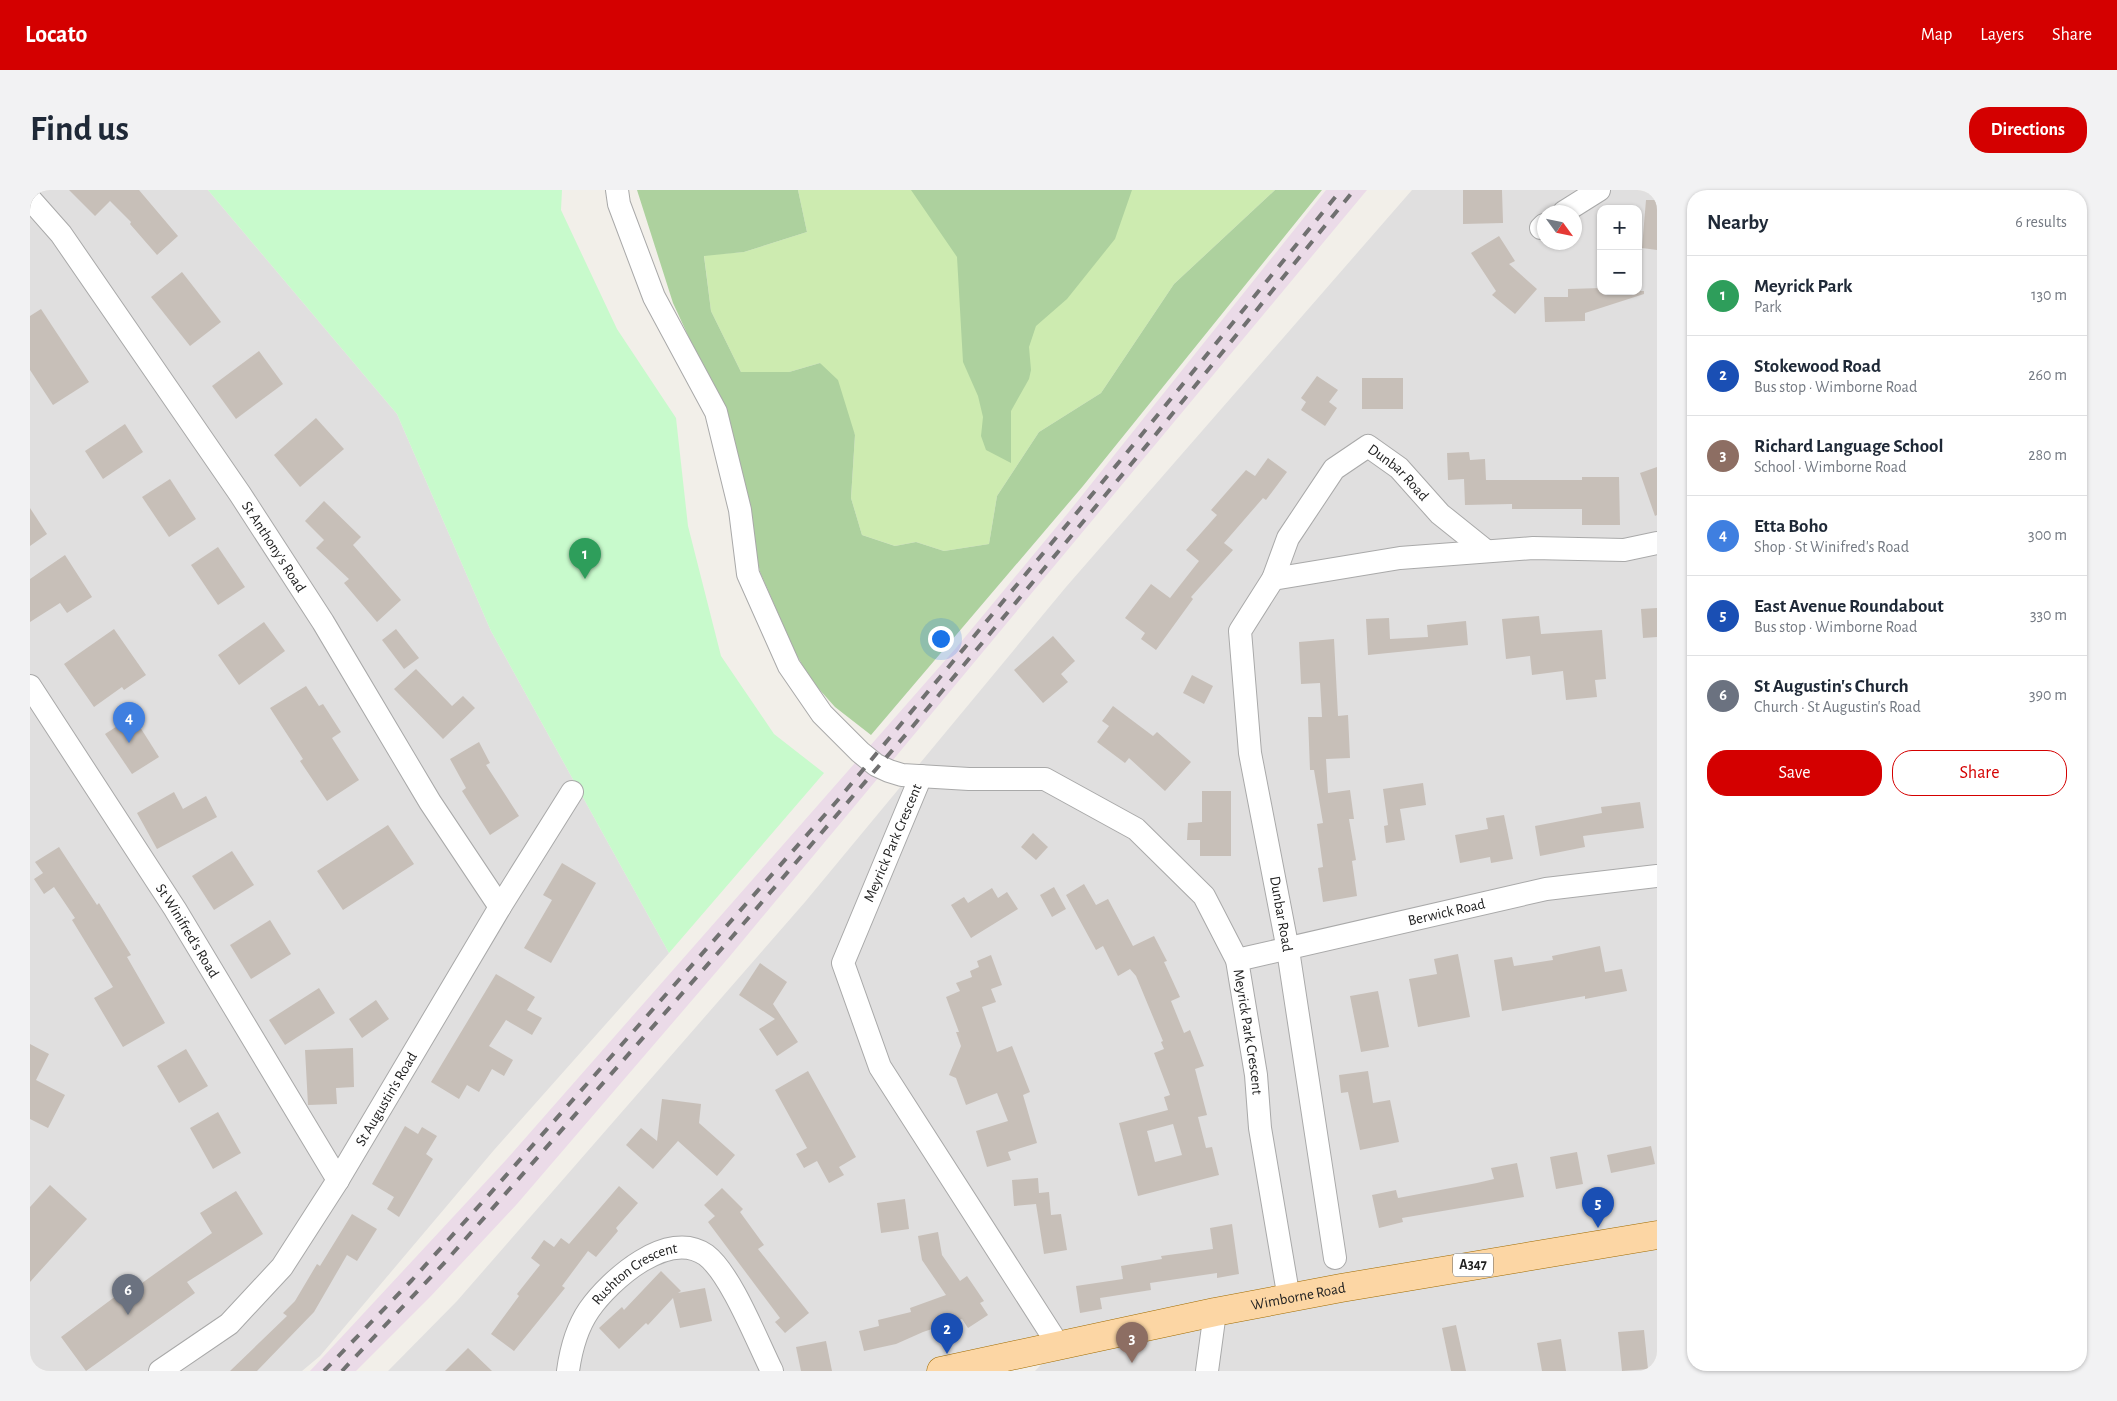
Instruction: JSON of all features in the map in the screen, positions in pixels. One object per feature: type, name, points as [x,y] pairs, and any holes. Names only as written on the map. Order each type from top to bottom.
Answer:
[{"type":"main road","name":"Wimborne Road","points":[[941,1371],[1215,1312],[1349,1286],[1657,1234]]},
{"type":"street","points":[[617,190],[619,204],[654,297],[716,412],[740,510],[748,574],[789,666],[822,714],[860,752],[876,765],[889,771],[902,775],[921,776]]},
{"type":"street","points":[[1575,205],[1599,190]]},
{"type":"street","name":"St Anthony's Road","points":[[30,199],[61,234],[240,494],[323,622],[430,802],[500,907]]},
{"type":"street","name":"Dunbar Road","points":[[1335,1258],[1288,950],[1250,753],[1240,631],[1273,579],[1288,538],[1334,469],[1368,446],[1399,468],[1440,514],[1485,550]]},
{"type":"street","points":[[1273,579],[1400,558],[1485,550],[1533,548],[1624,550],[1657,543]]},
{"type":"street","name":"St Winifred's Road","points":[[30,686],[180,917],[338,1180]]},
{"type":"street","name":"Meyrick Park Crescent","points":[[1059,1346],[880,1067],[843,963],[921,776],[969,779],[1044,779],[1136,829],[1204,896],[1237,960],[1256,1075],[1260,1128],[1289,1299]]},
{"type":"street","name":"St Augustin's Road","points":[[160,1371],[229,1324],[282,1267],[338,1180],[500,907],[572,792]]},
{"type":"street","name":"Berwick Road","points":[[1237,960],[1288,950],[1546,889],[1657,876]]},
{"type":"street","name":"Rushton Crescent","points":[[568,1371],[572,1343],[589,1310],[618,1278],[652,1253],[684,1247],[706,1255],[725,1277],[772,1371]]},
{"type":"street","points":[[1207,1371],[1215,1312]]},
{"type":"shaded area","points":[[30,190],[208,190],[397,414],[491,631],[669,953],[494,1150],[320,1356],[302,1371],[30,1371]]},
{"type":"shaded area","points":[[1326,190],[1367,190],[730,956],[517,1204],[431,1296],[356,1371],[310,1371],[506,1160],[956,648],[1068,513]]},
{"type":"shaded area","points":[[1412,190],[1657,190],[1657,1371],[1035,1371],[1058,1347],[941,1371],[388,1371],[457,1301],[805,902],[1066,587]]},
{"type":"green space","points":[[208,190],[562,190],[561,210],[617,329],[676,418],[688,526],[721,656],[774,734],[824,773],[669,953],[491,631],[397,414]]},
{"type":"green space","points":[[637,190],[798,190],[807,232],[744,252],[704,256],[711,311],[741,372],[789,372],[820,363],[838,380],[855,435],[851,498],[862,535],[895,546],[916,542],[944,551],[989,544],[997,496],[1039,432],[1101,393],[1174,284],[1275,190],[1322,190],[1083,486],[871,735],[835,707],[810,679],[794,650],[760,572],[728,422],[673,303]]},
{"type":"green space","points":[[798,190],[1275,190],[1174,284],[1101,393],[1039,432],[997,496],[989,544],[944,551],[916,542],[895,546],[862,535],[851,498],[855,435],[820,363],[789,372],[741,372],[711,311],[704,255],[744,252],[807,232]]},
{"type":"green space","points":[[911,190],[1132,190],[1115,239],[1067,299],[1036,326],[1029,347],[1031,370],[1029,379],[1011,411],[1011,463],[986,450],[981,436],[983,417],[978,396],[963,362],[957,257]]},
{"type":"building","points":[[69,190],[139,190],[178,236],[157,255],[130,224],[131,222],[110,201],[95,216]]},
{"type":"building","points":[[1463,190],[1502,190],[1503,223],[1463,224]]},
{"type":"building","points":[[1646,200],[1657,200],[1657,250],[1642,248]]},
{"type":"building","points":[[1499,236],[1515,261],[1509,264],[1537,289],[1515,314],[1492,295],[1496,291],[1471,253]]},
{"type":"building","points":[[182,272],[221,322],[190,346],[151,297]]},
{"type":"building","points":[[1597,288],[1597,295],[1641,295],[1585,313],[1585,321],[1545,322],[1544,297],[1568,297],[1568,289]]},
{"type":"building","points":[[41,309],[89,382],[53,405],[30,370],[30,316]]},
{"type":"building","points":[[259,351],[283,384],[236,419],[212,386]]},
{"type":"building","points":[[1317,376],[1338,390],[1329,402],[1337,408],[1325,426],[1301,410],[1306,402],[1301,398]]},
{"type":"building","points":[[1362,378],[1403,378],[1403,409],[1362,409]]},
{"type":"building","points":[[316,418],[344,449],[300,487],[274,455]]},
{"type":"building","points":[[125,424],[143,452],[103,479],[85,451]]},
{"type":"building","points":[[1469,452],[1470,460],[1485,459],[1486,480],[1582,480],[1582,477],[1619,477],[1620,525],[1582,525],[1582,509],[1512,509],[1512,504],[1465,505],[1464,479],[1448,480],[1447,453]]},
{"type":"building","points":[[1268,458],[1287,472],[1266,500],[1263,498],[1224,543],[1233,550],[1191,597],[1193,599],[1156,650],[1141,639],[1145,633],[1125,618],[1151,584],[1170,598],[1199,561],[1186,550],[1217,515],[1211,510],[1246,470],[1255,476]]},
{"type":"building","points":[[1657,467],[1657,515],[1655,516],[1640,473]]},
{"type":"building","points":[[170,479],[196,519],[169,537],[142,497]]},
{"type":"building","points":[[324,501],[361,537],[353,545],[401,600],[377,622],[344,583],[349,579],[316,548],[324,540],[305,521]]},
{"type":"building","points":[[30,508],[47,534],[30,546]]},
{"type":"building","points":[[218,547],[245,587],[218,605],[191,565]]},
{"type":"building","points":[[65,555],[92,597],[67,613],[60,603],[30,622],[30,579]]},
{"type":"building","points":[[1657,608],[1657,637],[1643,638],[1641,609]]},
{"type":"building","points":[[1539,616],[1541,634],[1602,630],[1606,679],[1595,680],[1597,697],[1566,700],[1563,671],[1532,675],[1530,656],[1506,659],[1502,619]]},
{"type":"building","points":[[1389,618],[1390,639],[1428,637],[1427,625],[1466,621],[1468,645],[1368,655],[1366,619]]},
{"type":"building","points":[[264,622],[285,651],[239,685],[218,655]]},
{"type":"building","points":[[114,629],[146,675],[124,690],[122,687],[94,707],[64,664]]},
{"type":"building","points":[[396,629],[419,658],[404,669],[382,640]]},
{"type":"building","points":[[1053,636],[1075,661],[1061,674],[1068,682],[1043,703],[1014,670]]},
{"type":"building","points":[[1334,639],[1338,716],[1348,715],[1350,758],[1326,759],[1328,793],[1350,790],[1354,819],[1349,819],[1356,860],[1352,861],[1357,896],[1323,902],[1318,868],[1323,867],[1317,824],[1323,823],[1314,770],[1310,770],[1308,717],[1322,717],[1320,683],[1301,684],[1299,642]]},
{"type":"building","points":[[416,669],[452,706],[463,696],[475,708],[443,739],[394,689]]},
{"type":"building","points":[[1192,675],[1213,686],[1204,704],[1183,693]]},
{"type":"building","points":[[306,686],[319,706],[323,704],[341,732],[332,738],[359,780],[327,801],[300,761],[303,759],[270,708]]},
{"type":"building","points":[[1113,706],[1153,736],[1157,732],[1191,762],[1165,791],[1129,758],[1125,763],[1097,742],[1109,726],[1102,721]]},
{"type":"building","points":[[133,716],[159,757],[132,774],[105,734]]},
{"type":"building","points":[[479,742],[490,763],[486,765],[519,816],[490,835],[462,791],[466,788],[450,759]]},
{"type":"building","points":[[1423,783],[1426,805],[1400,809],[1405,840],[1386,843],[1384,826],[1388,825],[1383,789]]},
{"type":"building","points":[[1202,791],[1231,791],[1231,856],[1200,856],[1200,840],[1187,840],[1188,823],[1202,822]]},
{"type":"building","points":[[174,792],[183,809],[206,796],[217,817],[157,849],[137,813]]},
{"type":"building","points":[[1640,802],[1644,828],[1583,836],[1585,847],[1540,856],[1535,826],[1602,813],[1601,807]]},
{"type":"building","points":[[1504,815],[1513,859],[1491,863],[1490,857],[1460,863],[1455,835],[1488,829],[1486,818]]},
{"type":"building","points":[[388,825],[414,864],[343,910],[317,871]]},
{"type":"building","points":[[1033,833],[1048,847],[1036,860],[1021,847]]},
{"type":"building","points":[[59,847],[97,905],[99,903],[131,955],[127,957],[165,1023],[123,1047],[94,998],[113,987],[72,920],[75,918],[54,887],[44,894],[34,879],[43,873],[35,862]]},
{"type":"building","points":[[232,851],[254,885],[214,910],[192,876]]},
{"type":"building","points":[[562,863],[596,883],[551,963],[524,948],[552,900],[543,895]]},
{"type":"building","points":[[1084,884],[1096,905],[1108,899],[1133,946],[1154,936],[1167,961],[1164,962],[1180,997],[1171,1001],[1184,1033],[1190,1030],[1204,1066],[1195,1069],[1207,1115],[1198,1117],[1206,1148],[1212,1147],[1219,1175],[1138,1196],[1119,1123],[1168,1110],[1164,1097],[1170,1095],[1154,1053],[1164,1049],[1161,1042],[1163,1041],[1136,976],[1130,969],[1118,976],[1103,946],[1096,950],[1066,895]],"holes":[[[1173,1124],[1182,1155],[1155,1162],[1147,1131]]]},
{"type":"building","points":[[1054,887],[1066,909],[1052,917],[1040,895]]},
{"type":"building","points":[[992,888],[998,898],[1007,892],[1018,909],[971,938],[951,905],[964,897],[968,903]]},
{"type":"building","points":[[270,920],[291,954],[251,979],[230,945]]},
{"type":"building","points":[[1600,946],[1605,972],[1622,969],[1627,991],[1585,999],[1585,996],[1502,1011],[1494,960],[1512,957],[1514,966],[1553,960],[1552,956]]},
{"type":"building","points":[[1458,954],[1470,1017],[1418,1027],[1409,979],[1437,974],[1434,959]]},
{"type":"building","points":[[991,955],[1002,985],[991,989],[996,1002],[982,1007],[997,1052],[1012,1046],[1030,1092],[1023,1095],[1037,1143],[1008,1152],[1011,1160],[987,1167],[976,1131],[1008,1121],[997,1093],[966,1105],[956,1078],[949,1075],[961,1046],[956,1032],[959,1032],[946,997],[960,991],[956,983],[972,977],[970,971],[979,967],[977,961]]},
{"type":"building","points":[[760,963],[787,982],[773,1004],[798,1042],[777,1056],[759,1029],[775,1019],[739,995]]},
{"type":"building","points":[[496,974],[535,997],[527,1010],[542,1018],[532,1035],[506,1020],[489,1046],[513,1060],[504,1076],[492,1069],[479,1092],[467,1085],[459,1099],[431,1082]]},
{"type":"building","points":[[319,988],[335,1013],[285,1045],[269,1020]]},
{"type":"building","points":[[1378,991],[1389,1047],[1361,1052],[1350,996]]},
{"type":"building","points":[[376,1000],[389,1019],[362,1038],[349,1019]]},
{"type":"building","points":[[30,1044],[49,1054],[36,1080],[65,1095],[48,1128],[30,1119]]},
{"type":"building","points":[[353,1048],[354,1087],[336,1088],[337,1104],[308,1105],[305,1050]]},
{"type":"building","points":[[186,1049],[208,1086],[179,1103],[157,1066]]},
{"type":"building","points":[[808,1071],[856,1157],[839,1167],[844,1175],[829,1183],[817,1161],[804,1168],[796,1154],[807,1148],[775,1090]]},
{"type":"building","points":[[1368,1071],[1373,1103],[1390,1100],[1399,1142],[1360,1150],[1348,1092],[1341,1093],[1339,1075]]},
{"type":"building","points":[[662,1099],[701,1104],[699,1123],[735,1155],[717,1176],[678,1141],[653,1169],[626,1145],[641,1128],[657,1141]]},
{"type":"building","points":[[218,1112],[241,1153],[213,1169],[190,1128]]},
{"type":"building","points":[[405,1126],[418,1134],[422,1127],[437,1136],[426,1154],[433,1159],[399,1217],[387,1209],[394,1197],[372,1184]]},
{"type":"building","points":[[1651,1146],[1655,1164],[1611,1173],[1607,1155]]},
{"type":"building","points":[[1577,1152],[1583,1184],[1556,1189],[1550,1157]]},
{"type":"building","points":[[1517,1163],[1524,1197],[1402,1218],[1403,1222],[1379,1228],[1372,1195],[1396,1190],[1398,1198],[1477,1183],[1494,1179],[1491,1168]]},
{"type":"building","points":[[1038,1178],[1039,1193],[1049,1192],[1051,1215],[1061,1214],[1067,1250],[1044,1254],[1036,1204],[1014,1206],[1012,1180]]},
{"type":"building","points":[[50,1185],[87,1219],[30,1282],[30,1207]]},
{"type":"building","points":[[619,1186],[638,1203],[616,1228],[618,1231],[596,1257],[588,1251],[562,1286],[565,1288],[514,1351],[491,1334],[519,1296],[517,1294],[540,1265],[531,1258],[544,1240],[554,1247],[561,1238],[569,1244]]},
{"type":"building","points":[[722,1188],[743,1209],[740,1212],[764,1245],[758,1249],[809,1313],[785,1333],[775,1322],[780,1318],[708,1222],[715,1216],[704,1205]]},
{"type":"building","points":[[236,1191],[263,1234],[187,1282],[195,1293],[86,1371],[61,1337],[132,1284],[135,1288],[212,1233],[200,1213]]},
{"type":"building","points":[[905,1199],[909,1229],[881,1233],[877,1203]]},
{"type":"building","points":[[352,1214],[377,1229],[357,1261],[347,1255],[314,1312],[257,1371],[230,1371],[287,1316],[283,1313],[295,1301],[317,1264],[320,1266]]},
{"type":"building","points":[[1232,1224],[1239,1274],[1217,1278],[1217,1273],[1150,1283],[1151,1290],[1100,1298],[1102,1309],[1080,1313],[1076,1286],[1123,1279],[1121,1266],[1162,1259],[1161,1256],[1213,1249],[1210,1228]]},
{"type":"building","points":[[938,1232],[942,1255],[960,1281],[967,1276],[984,1301],[980,1303],[988,1315],[968,1328],[962,1319],[923,1332],[896,1344],[864,1351],[859,1331],[879,1326],[878,1320],[911,1312],[910,1308],[946,1295],[922,1260],[918,1236]]},
{"type":"building","points":[[661,1271],[681,1291],[678,1293],[705,1288],[712,1321],[680,1328],[673,1298],[648,1325],[646,1323],[619,1349],[599,1328],[622,1307],[624,1310]]},
{"type":"building","points":[[1456,1325],[1466,1371],[1451,1371],[1442,1328]]},
{"type":"building","points":[[1644,1330],[1648,1369],[1622,1371],[1618,1332]]},
{"type":"building","points":[[1561,1339],[1566,1371],[1542,1371],[1537,1343]]},
{"type":"building","points":[[826,1341],[832,1371],[801,1371],[796,1347]]},
{"type":"building","points":[[468,1348],[492,1371],[445,1371]]},
{"type":"railway","points":[[324,1371],[412,1280],[487,1197],[837,801],[1139,438],[1341,190]]},
{"type":"railway","points":[[342,1371],[446,1261],[732,937],[908,732],[1152,439],[1354,190]]},
{"type":"place","name":"Meyrick Park","points":[[585,579]]},
{"type":"place","name":"Etta Boho","points":[[129,743]]},
{"type":"place","name":"East Avenue Roundabout","points":[[1598,1228]]},
{"type":"place","name":"St Augustin's Church","points":[[128,1315]]},
{"type":"place","name":"Stokewood Road","points":[[947,1354]]},
{"type":"place","name":"Richard Language School","points":[[1132,1363]]}]
